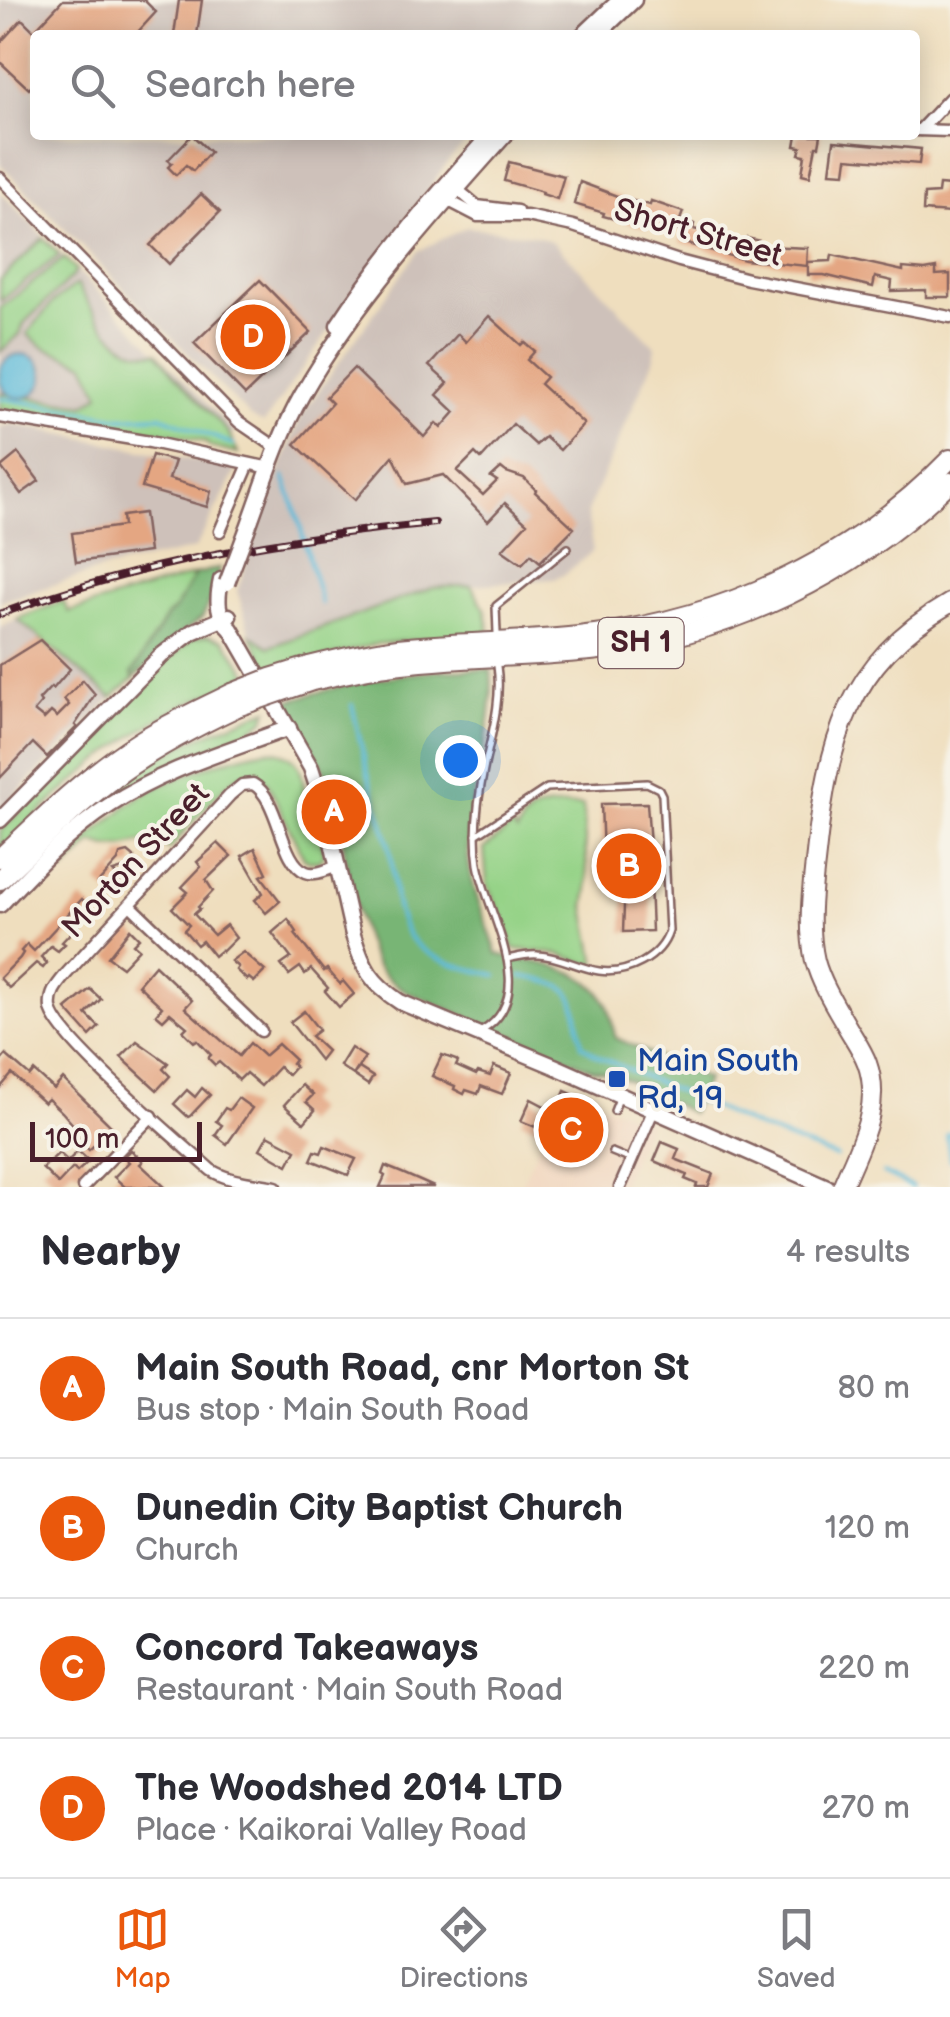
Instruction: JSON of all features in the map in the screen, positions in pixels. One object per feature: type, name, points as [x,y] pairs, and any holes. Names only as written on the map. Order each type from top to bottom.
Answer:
[{"type":"highway","name":"SH 1","points":[[0,858],[51,809],[142,739],[235,700],[394,649],[593,634],[691,615],[751,594],[842,548],[900,507],[950,460]]},
{"type":"highway","name":"SH 1","points":[[310,674],[600,650],[713,625],[793,593],[834,571],[918,512],[950,482]]},
{"type":"highway","points":[[842,1187],[870,1120],[874,1095],[868,1064],[816,964],[811,908],[827,771],[844,718],[874,668],[905,635],[950,603]]},
{"type":"highway","name":"SH 1","points":[[0,880],[54,828],[124,771],[235,700]]},
{"type":"main road","points":[[589,30],[620,0]]},
{"type":"main road","points":[[602,30],[634,0]]},
{"type":"main road","points":[[486,140],[363,287],[282,414],[274,447],[261,466],[244,529],[218,600],[311,768],[359,955],[383,991],[400,1002],[827,1187]]},
{"type":"main road","points":[[447,191],[500,140]]},
{"type":"main road","points":[[0,820],[162,655],[192,632],[228,621]]},
{"type":"main road","points":[[0,904],[56,848],[107,806],[174,770],[289,728]]},
{"type":"street","points":[[920,127],[950,98]]},
{"type":"street","points":[[920,130],[950,131]]},
{"type":"street","points":[[0,178],[239,422],[274,447]]},
{"type":"street","name":"Short Street","points":[[447,191],[478,206],[572,226],[748,279],[950,317]]},
{"type":"street","points":[[0,417],[150,442],[261,466],[220,532]]},
{"type":"street","name":"Morton Street","points":[[152,1116],[94,1064],[53,1015],[51,997],[66,973],[230,795],[245,784],[256,785],[263,791],[292,856],[303,870],[314,873],[338,866]]},
{"type":"street","points":[[130,906],[261,1032]]},
{"type":"street","points":[[620,1187],[653,1111]]},
{"type":"street","points":[[82,1187],[152,1116],[218,1175],[276,1187]]},
{"type":"lane","points":[[497,633],[496,606],[568,548]]},
{"type":"lane","points":[[478,1034],[502,1014],[508,988],[506,950],[480,876],[476,835],[498,689],[497,666]]},
{"type":"lane","points":[[476,835],[548,788],[647,783],[662,795],[668,930],[663,944],[644,962],[609,972],[540,954],[507,959]]},
{"type":"lane","points":[[614,1111],[620,1096]]},
{"type":"lane","points":[[612,1152],[632,1160]]},
{"type":"shaded area","points":[[0,0],[624,0],[587,30],[30,30],[30,140],[468,140],[449,160],[264,423],[251,417],[0,164]]},
{"type":"shaded area","points":[[0,192],[235,432],[221,444],[0,408]]},
{"type":"shaded area","points":[[467,227],[538,236],[553,242],[656,347],[587,512],[593,551],[555,579],[431,588],[269,648],[251,635],[237,591],[301,416],[418,251]]},
{"type":"shaded area","points":[[12,424],[237,469],[195,549],[100,570],[0,602],[0,427]]},
{"type":"shaded area","points":[[17,619],[112,698],[0,810],[0,627]]},
{"type":"shaded area","points":[[564,1089],[648,1122],[620,1187],[520,1187]]},
{"type":"green space","points":[[43,238],[59,254],[57,257],[0,301],[0,280]]},
{"type":"green space","points":[[64,258],[76,269],[72,277],[0,352],[0,308]]},
{"type":"green space","points":[[77,284],[108,332],[130,349],[157,352],[229,433],[238,454],[174,434],[0,408],[0,393],[85,405],[100,394],[85,364],[43,347],[27,334],[53,302]]},
{"type":"green space","points":[[220,568],[202,618],[134,678],[132,674],[195,574]]},
{"type":"green space","points":[[195,574],[132,674],[134,678],[112,698],[17,619],[63,601],[69,612]]},
{"type":"green space","points":[[471,585],[485,609],[490,632],[376,644],[269,673],[251,635],[269,647],[432,588]]},
{"type":"green space","points":[[207,635],[224,640],[252,679],[189,703],[131,737],[63,791],[0,850],[0,831],[135,689],[192,639]]},
{"type":"green space","points":[[491,670],[490,715],[472,804],[468,849],[475,889],[497,954],[560,968],[589,982],[608,1007],[616,1038],[707,1079],[691,1113],[631,1081],[592,1069],[409,993],[385,976],[373,958],[352,890],[335,797],[319,760],[284,702],[386,677]]},
{"type":"green space","points":[[268,709],[265,720],[247,732],[168,768],[86,818],[81,814],[156,759]]},
{"type":"green space","points":[[268,750],[288,755],[299,767],[322,840],[324,856],[319,861],[304,858],[267,782],[245,775],[223,789],[170,849],[157,838],[117,847],[93,842],[65,870],[46,872],[136,799],[214,764]]},
{"type":"green space","points":[[583,806],[588,889],[585,907],[595,966],[559,954],[513,947],[487,885],[484,849],[512,826],[517,832],[536,810]]},
{"type":"water","points":[[21,354],[36,361],[43,376],[36,391],[21,398],[6,391],[-1,376],[6,361]]},
{"type":"building","points":[[63,0],[144,0],[156,12],[140,30],[35,30]]},
{"type":"building","points":[[179,0],[202,0],[198,30],[175,30]]},
{"type":"building","points":[[22,19],[33,30],[29,89],[0,62],[0,43]]},
{"type":"building","points":[[187,140],[197,140],[210,152],[193,171],[186,165],[176,175],[168,167],[172,163],[168,160]]},
{"type":"building","points":[[796,140],[820,140],[810,176],[802,174],[805,155],[799,154],[801,147],[795,146]]},
{"type":"building","points":[[834,141],[921,149],[919,164],[847,158],[845,173],[830,172]]},
{"type":"building","points":[[509,162],[564,176],[557,199],[504,181]]},
{"type":"building","points":[[580,182],[625,199],[650,205],[651,201],[683,212],[680,220],[694,224],[693,229],[746,243],[747,238],[765,246],[808,248],[807,266],[745,260],[680,242],[683,232],[649,221],[647,228],[603,216],[604,213],[574,204]]},
{"type":"building","points":[[939,185],[950,186],[950,213],[923,211],[924,194],[938,193]]},
{"type":"building","points":[[201,194],[220,212],[169,264],[150,245]]},
{"type":"building","points":[[832,255],[903,271],[936,268],[936,275],[950,274],[950,297],[926,297],[926,290],[891,291],[892,281],[875,277],[873,287],[808,275],[808,262],[831,261]]},
{"type":"building","points":[[260,280],[311,332],[245,395],[194,343]]},
{"type":"building","points":[[489,316],[521,345],[524,342],[535,351],[527,360],[546,377],[540,384],[584,424],[560,450],[545,437],[536,445],[513,424],[481,459],[475,453],[457,471],[483,495],[497,481],[491,477],[501,468],[524,478],[574,528],[540,562],[531,554],[522,564],[502,550],[527,523],[505,503],[488,521],[443,475],[407,484],[393,456],[355,500],[295,444],[332,403],[326,397],[354,368],[424,437],[436,423],[441,428],[455,412],[437,395],[448,383],[429,366],[458,334],[466,342]]},
{"type":"building","points":[[18,453],[39,481],[21,494],[1,467]]},
{"type":"building","points":[[152,455],[175,461],[169,479],[211,491],[207,507],[142,488]]},
{"type":"building","points":[[144,513],[149,552],[76,562],[72,533],[123,526],[122,516]]},
{"type":"building","points":[[40,640],[70,669],[39,700],[41,703],[34,711],[44,719],[51,712],[57,717],[69,705],[64,699],[83,680],[95,694],[77,727],[47,757],[33,743],[0,778],[0,665]]},
{"type":"building","points":[[647,803],[652,931],[623,932],[625,880],[623,872],[610,873],[609,854],[603,854],[601,804]]},
{"type":"building","points":[[218,843],[231,856],[206,880],[213,891],[194,914],[214,935],[226,925],[236,938],[214,956],[202,941],[197,945],[184,930],[189,925],[172,908],[188,892],[182,887],[201,867],[197,862]]},
{"type":"building","points":[[255,848],[267,873],[261,876],[280,901],[266,913],[255,900],[263,893],[242,856]]},
{"type":"building","points":[[128,852],[134,857],[133,866],[113,872],[121,880],[109,893],[98,883],[120,854]]},
{"type":"building","points":[[82,899],[93,909],[62,942],[65,944],[58,951],[51,946],[41,957],[47,963],[43,968],[36,963],[9,988],[0,978],[20,958],[21,951],[27,944],[34,951]]},
{"type":"building","points":[[288,919],[324,971],[327,969],[340,984],[343,981],[354,994],[339,1007],[311,969],[305,974],[300,967],[289,975],[281,965],[291,958],[272,933]]},
{"type":"building","points":[[130,929],[139,938],[133,944],[139,949],[122,967],[108,957]]},
{"type":"building","points":[[243,952],[265,971],[254,982],[236,970],[238,967],[231,961]]},
{"type":"building","points":[[155,965],[192,1000],[185,1008],[239,1056],[250,1043],[264,1056],[278,1044],[295,1060],[295,1067],[288,1075],[279,1067],[261,1086],[246,1073],[239,1080],[219,1062],[215,1065],[197,1040],[194,1042],[183,1031],[187,1027],[170,1013],[163,1020],[156,1014],[162,1007],[138,985]]},
{"type":"building","points":[[90,989],[101,999],[86,1014],[99,1027],[90,1036],[66,1009]]},
{"type":"building","points":[[304,1011],[319,1030],[311,1036],[327,1051],[320,1060],[290,1022]]},
{"type":"building","points":[[137,1041],[168,1063],[163,1069],[170,1076],[157,1090],[121,1057]]},
{"type":"building","points":[[351,1048],[365,1057],[354,1074],[359,1068],[373,1077],[368,1085],[340,1066]]},
{"type":"building","points":[[6,1055],[30,1076],[34,1071],[54,1089],[63,1079],[113,1128],[89,1150],[79,1140],[83,1136],[48,1099],[44,1103],[12,1074],[0,1088],[0,1062]]},
{"type":"building","points":[[442,1055],[476,1075],[478,1072],[490,1076],[494,1066],[511,1073],[502,1094],[481,1086],[478,1094],[466,1090],[464,1094],[432,1076]]},
{"type":"building","points":[[302,1085],[313,1095],[306,1102],[315,1110],[304,1123],[284,1105]]},
{"type":"building","points":[[202,1088],[210,1095],[190,1116],[174,1104],[187,1090],[195,1097]]},
{"type":"building","points":[[565,1091],[584,1099],[586,1104],[565,1152],[543,1142],[548,1132],[521,1121],[531,1099],[556,1112]]},
{"type":"building","points":[[238,1098],[252,1108],[227,1144],[215,1135],[222,1125],[216,1121]]},
{"type":"building","points":[[268,1135],[296,1150],[288,1165],[260,1149]]},
{"type":"building","points":[[662,1142],[679,1149],[675,1159],[713,1174],[708,1187],[696,1187],[697,1184],[685,1179],[687,1175],[654,1161]]},
{"type":"building","points":[[324,1146],[356,1159],[348,1175],[311,1160],[315,1151],[321,1153]]},
{"type":"building","points":[[131,1150],[165,1187],[125,1187],[114,1177],[129,1162],[124,1157]]},
{"type":"building","points":[[78,1151],[89,1161],[77,1172],[73,1168],[58,1184],[42,1168],[59,1153],[68,1161]]},
{"type":"building","points":[[385,1166],[434,1187],[380,1187]]},
{"type":"waterway","points":[[0,398],[121,418],[161,416],[234,445]]},
{"type":"waterway","points":[[284,477],[321,603]]},
{"type":"waterway","points":[[352,705],[388,841],[404,928],[428,953],[496,975]]},
{"type":"waterway","points":[[521,976],[554,984],[570,994],[582,1045],[598,1056],[757,1127],[836,1157]]},
{"type":"waterway","points":[[950,1133],[950,1160]]},
{"type":"waterway","points":[[883,1173],[912,1187]]},
{"type":"railway","points":[[0,614],[106,580],[215,554],[435,523]]},
{"type":"place","name":"The Woodshed 2014 LTD","points":[[253,337]]},
{"type":"place","name":"Main South Road, cnr Morton St","points":[[334,812]]},
{"type":"place","name":"Dunedin City Baptist Church","points":[[629,866]]},
{"type":"place","name":"Main South Rd, 19","points":[[617,1079]]},
{"type":"place","name":"Concord Takeaways","points":[[571,1130]]}]
